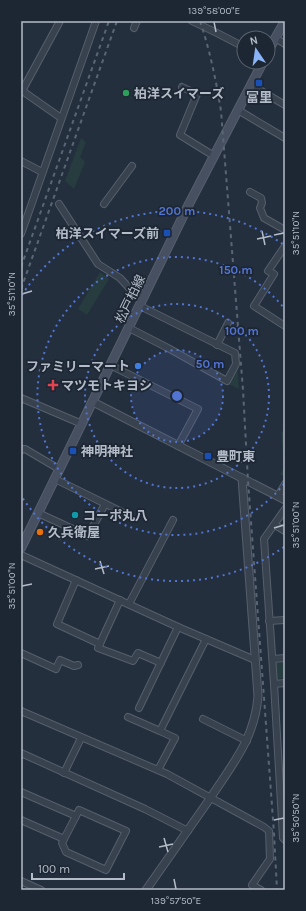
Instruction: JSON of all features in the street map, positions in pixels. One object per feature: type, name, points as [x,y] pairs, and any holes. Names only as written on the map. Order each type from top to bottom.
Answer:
[{"type":"main road","points":[[276,36],[285,21]]},
{"type":"main road","name":"松戸柏線","points":[[21,548],[110,365],[258,70]]},
{"type":"street","points":[[60,21],[21,91],[62,118]]},
{"type":"street","points":[[21,234],[96,21]]},
{"type":"street","points":[[134,28],[137,21]]},
{"type":"street","points":[[192,21],[217,32],[236,43]]},
{"type":"street","points":[[276,39],[285,44]]},
{"type":"street","points":[[251,85],[285,106]]},
{"type":"street","points":[[182,87],[197,94],[180,135],[214,156]]},
{"type":"street","points":[[238,110],[285,138]]},
{"type":"street","points":[[21,161],[42,172]]},
{"type":"street","points":[[104,204],[132,166]]},
{"type":"street","points":[[250,192],[261,198],[262,203],[260,208],[264,218],[285,230]]},
{"type":"street","points":[[59,204],[98,264],[120,278],[131,290],[144,297]]},
{"type":"street","points":[[285,246],[268,271],[274,274],[254,306],[285,326]]},
{"type":"street","points":[[129,328],[227,381],[236,364],[235,353],[140,306]]},
{"type":"street","points":[[218,344],[228,323]]},
{"type":"street","points":[[110,365],[198,409],[178,446]]},
{"type":"street","points":[[21,398],[82,424]]},
{"type":"street","points":[[93,402],[282,498],[285,484]]},
{"type":"street","points":[[21,450],[25,449],[59,469]]},
{"type":"street","points":[[146,890],[234,763],[247,741],[257,705],[258,696],[242,478]]},
{"type":"street","points":[[55,479],[126,514]]},
{"type":"street","points":[[38,513],[88,536],[105,504]]},
{"type":"street","points":[[285,509],[264,539],[273,659],[283,838],[285,840]]},
{"type":"street","points":[[129,604],[173,520]]},
{"type":"street","points":[[275,525],[285,531]]},
{"type":"street","points":[[21,555],[178,627],[255,660]]},
{"type":"street","points":[[76,580],[57,624],[100,644]]},
{"type":"street","points":[[120,600],[98,648],[133,661],[138,653],[161,663]]},
{"type":"street","points":[[270,621],[285,620]]},
{"type":"street","points":[[139,708],[178,627]]},
{"type":"street","points":[[160,731],[206,639]]},
{"type":"street","points":[[21,653],[56,669],[60,660],[74,666],[78,665]]},
{"type":"street","points":[[273,659],[285,658]]},
{"type":"street","points":[[274,684],[285,683]]},
{"type":"street","points":[[21,712],[158,770],[264,827],[269,831],[270,859],[252,885],[261,890]]},
{"type":"street","points":[[128,717],[175,738],[158,770]]},
{"type":"street","points":[[203,719],[247,741]]},
{"type":"street","points":[[64,773],[81,738]]},
{"type":"street","points":[[21,753],[145,809],[188,831]]},
{"type":"street","points":[[21,792],[76,816]]},
{"type":"street","points":[[79,810],[126,830],[106,870],[66,852],[62,843],[64,839],[79,810]]},
{"type":"street","points":[[21,820],[64,839]]},
{"type":"street","points":[[21,881],[41,890]]},
{"type":"green space","points":[[81,138],[86,142],[80,157],[85,162],[74,189],[65,181]]},
{"type":"green space","points":[[100,272],[109,279],[87,315],[78,309]]},
{"type":"green space","points":[[237,365],[239,389],[229,384]]},
{"type":"green space","points":[[281,431],[285,433],[285,476],[280,474],[284,468]]},
{"type":"green space","points":[[285,662],[285,678],[276,679],[274,663]]},
{"type":"railway","points":[[21,267],[109,21]]},
{"type":"railway","points":[[21,289],[117,21]]},
{"type":"railway","points":[[200,21],[207,43],[221,111],[243,390],[277,890]]},
{"type":"place","name":"富里","points":[[259,83]]},
{"type":"place","name":"柏洋スイマーズ","points":[[126,93]]},
{"type":"place","name":"柏洋スイマーズ前","points":[[167,233]]},
{"type":"place","name":"ファミリーマート","points":[[138,366]]},
{"type":"place","name":"マツモトキヨシ","points":[[53,385]]},
{"type":"place","name":"神明神社","points":[[73,451]]},
{"type":"place","name":"豊町東","points":[[208,456]]},
{"type":"place","name":"コーポ丸八","points":[[75,515]]},
{"type":"place","name":"久兵衛屋","points":[[40,532]]}]
